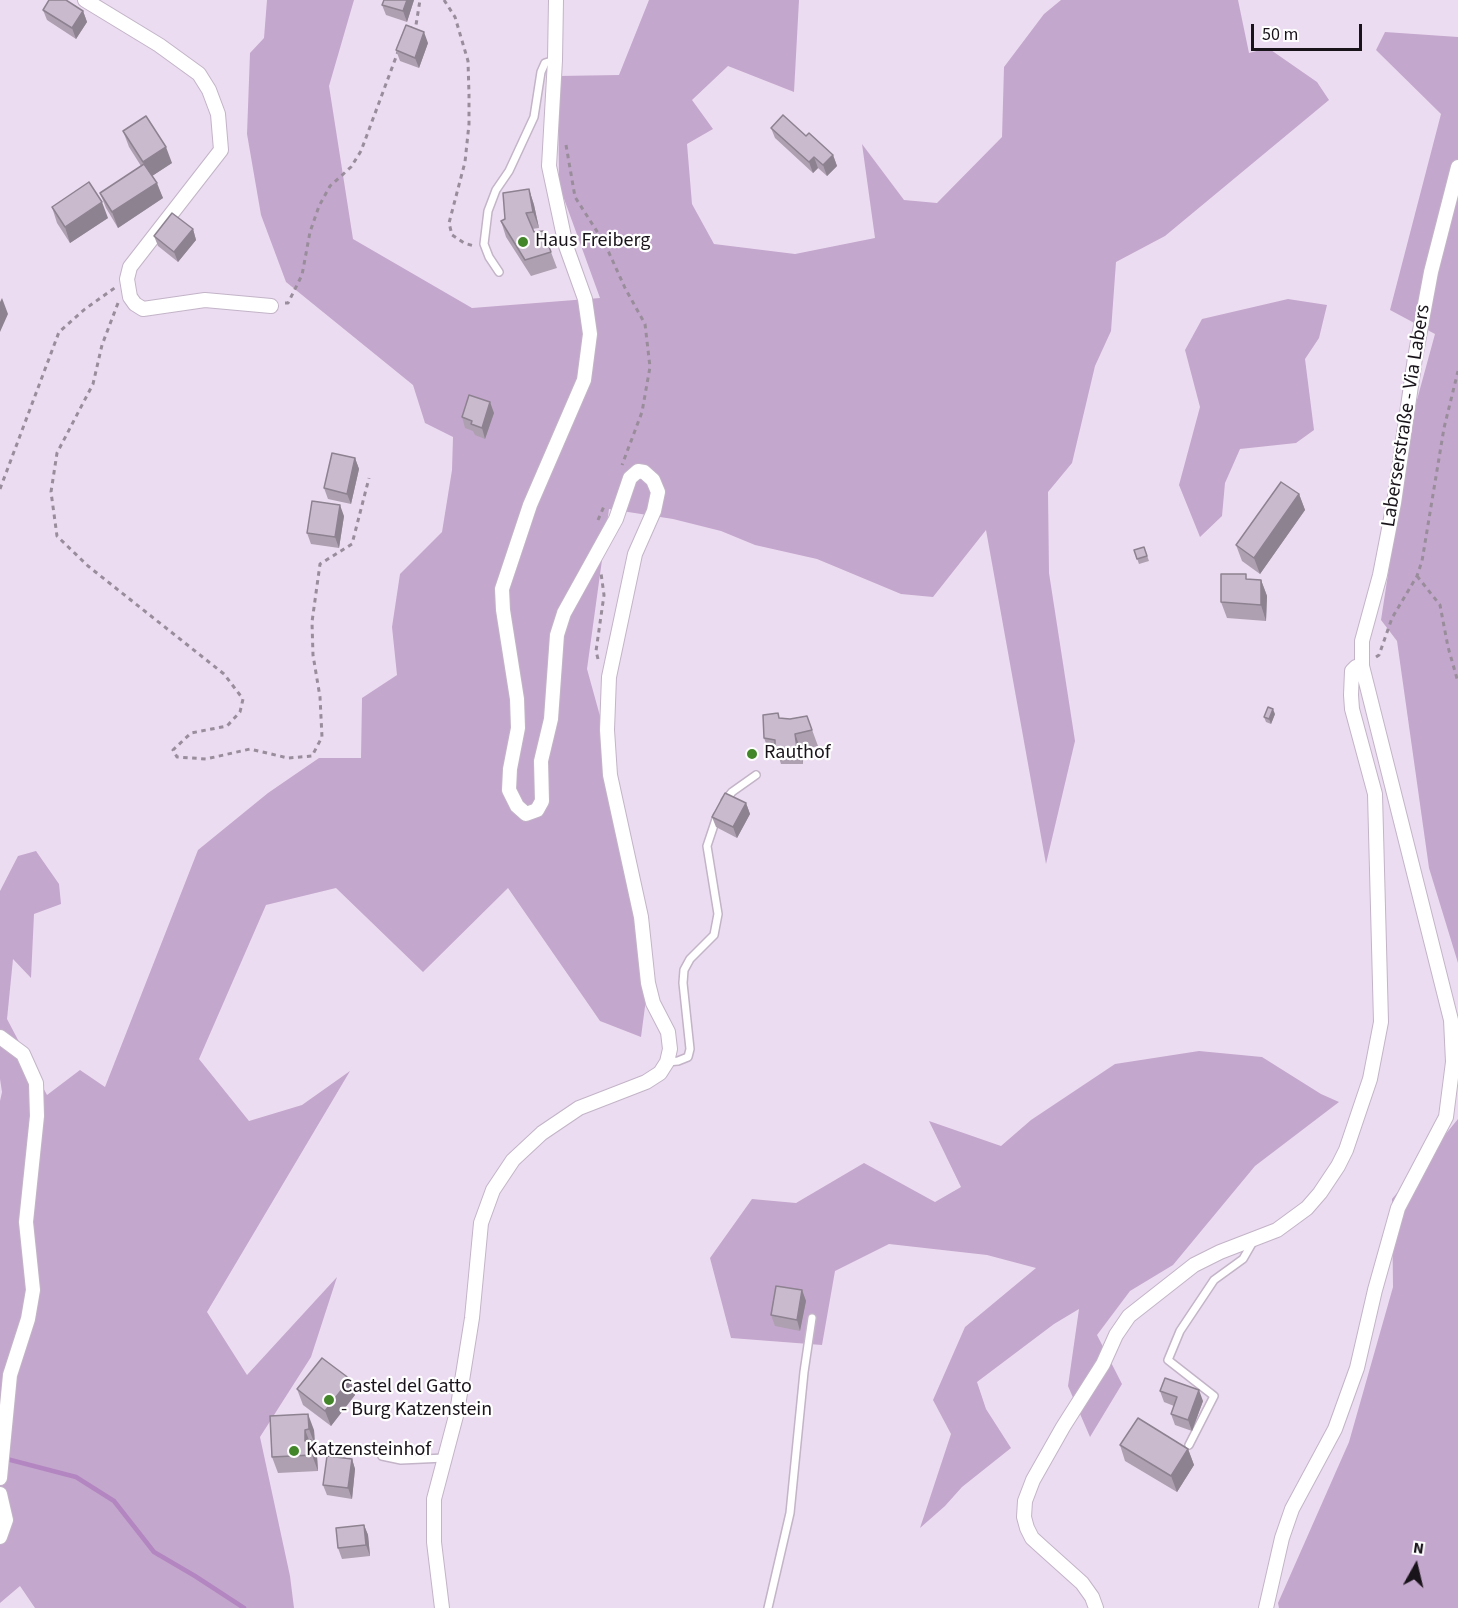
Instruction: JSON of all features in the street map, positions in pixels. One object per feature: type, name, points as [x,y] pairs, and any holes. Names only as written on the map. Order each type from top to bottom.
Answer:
[{"type":"street","points":[[85,0],[159,45],[199,74],[209,90],[218,114],[221,150],[130,267],[127,279],[130,297],[143,309],[205,300],[271,306]]},
{"type":"street","points":[[442,1608],[434,1542],[434,1499],[457,1412],[468,1341],[481,1223],[493,1190],[513,1160],[542,1132],[579,1108],[646,1082],[660,1073],[667,1062],[670,1049],[668,1032],[653,1003],[648,983],[641,917],[610,775],[607,730],[609,677],[635,554],[654,511],[658,492],[653,480],[644,472],[638,471],[630,478],[616,519],[564,613],[557,635],[551,719],[541,761],[542,801],[537,810],[526,814],[517,806],[509,790],[510,770],[518,728],[517,699],[502,610],[502,589],[530,505],[584,380],[590,334],[585,299],[566,246],[549,166],[556,0]]},
{"type":"street","name":"Laberserstraße - Via Labers","points":[[1362,666],[1362,641],[1380,575],[1394,503],[1415,358],[1431,272],[1458,166]]},
{"type":"street","points":[[1096,1608],[1092,1597],[1082,1583],[1032,1538],[1027,1528],[1024,1517],[1028,1492],[1049,1450],[1103,1364],[1116,1335],[1129,1316],[1194,1265],[1220,1252],[1277,1230],[1307,1208],[1330,1180],[1346,1150],[1370,1079],[1380,1035],[1375,794],[1352,709],[1351,695],[1352,671],[1362,666],[1451,1020],[1453,1062],[1446,1117],[1398,1208],[1375,1290],[1358,1368],[1335,1429],[1292,1509],[1282,1538],[1266,1608]]},
{"type":"street","points":[[0,1038],[23,1054],[36,1083],[37,1116],[26,1222],[33,1290],[28,1319],[10,1375],[0,1478]]},
{"type":"street","points":[[0,1494],[6,1520],[0,1537]]},
{"type":"lane","points":[[499,272],[484,244],[488,211],[496,190],[509,171],[534,117],[541,72],[545,63],[555,60]]},
{"type":"lane","points":[[667,1062],[688,1057],[690,1049],[682,982],[684,970],[690,959],[714,935],[718,914],[707,846],[711,831],[718,811],[732,792],[756,775]]},
{"type":"lane","points":[[1189,1445],[1214,1396],[1168,1360],[1180,1331],[1214,1280],[1243,1259],[1255,1239]]},
{"type":"lane","points":[[768,1608],[790,1513],[804,1372],[812,1318]]},
{"type":"lane","points":[[382,1456],[401,1460],[445,1458]]},
{"type":"path","points":[[405,34],[416,25],[420,0]]},
{"type":"path","points":[[444,0],[455,17],[468,61],[469,94],[465,162],[449,223],[452,235],[464,243],[473,246],[484,244]]},
{"type":"path","points":[[271,306],[288,303],[302,275],[310,232],[319,206],[330,186],[351,167],[361,151],[401,44]]},
{"type":"path","points":[[565,140],[575,197],[605,243],[625,288],[645,324],[650,367],[642,412],[621,467]]},
{"type":"path","points":[[0,489],[59,332],[85,309],[127,279]]},
{"type":"path","points":[[118,301],[102,345],[93,384],[57,453],[51,492],[57,536],[88,566],[224,674],[243,699],[240,712],[226,726],[191,733],[172,750],[177,757],[206,759],[250,749],[288,758],[312,756],[322,736],[320,698],[313,655],[312,622],[320,564],[352,543],[369,478]]},
{"type":"path","points":[[1362,666],[1379,656],[1392,618],[1417,576],[1422,561],[1444,428],[1458,371]]},
{"type":"path","points":[[598,520],[607,499]]},
{"type":"path","points":[[599,552],[604,595],[596,651],[601,667],[609,677]]},
{"type":"path","points":[[1417,576],[1440,605],[1448,647],[1458,681]]},
{"type":"shaded area","points":[[267,0],[354,0],[329,86],[353,239],[472,308],[600,298],[559,185],[558,76],[619,75],[649,0],[799,0],[794,92],[728,66],[692,100],[713,129],[687,144],[692,204],[714,244],[795,254],[875,238],[862,144],[904,200],[937,203],[1002,137],[1004,67],[1044,14],[1061,0],[1238,0],[1249,53],[1268,48],[1317,82],[1329,100],[1165,236],[1116,262],[1111,331],[1095,366],[1072,463],[1048,492],[1049,573],[1075,741],[1046,864],[986,530],[933,597],[901,594],[817,559],[755,545],[721,531],[673,519],[609,509],[587,669],[608,745],[646,999],[641,1037],[600,1021],[508,888],[423,972],[336,888],[266,905],[199,1059],[249,1121],[302,1105],[350,1071],[207,1312],[247,1375],[337,1277],[311,1357],[260,1437],[290,1576],[294,1608],[35,1608],[20,1586],[0,1603],[0,1101],[2,1092],[0,1079],[0,891],[18,856],[36,851],[59,884],[61,904],[34,914],[31,978],[13,959],[7,1019],[47,1095],[80,1070],[105,1087],[198,850],[268,793],[319,758],[361,758],[362,698],[397,675],[392,627],[400,574],[442,532],[452,470],[453,437],[425,423],[413,385],[286,282],[261,215],[247,134],[250,53],[264,38]]},
{"type":"shaded area","points":[[1385,32],[1458,37],[1458,963],[1429,868],[1397,641],[1381,620],[1412,418],[1435,334],[1390,310],[1441,114],[1376,50]]},
{"type":"shaded area","points":[[1288,299],[1327,305],[1319,338],[1305,359],[1314,430],[1296,443],[1240,449],[1225,483],[1222,516],[1200,537],[1179,485],[1200,407],[1185,350],[1202,319]]},
{"type":"shaded area","points":[[1199,1051],[1262,1057],[1321,1094],[1339,1102],[1255,1166],[1173,1265],[1130,1291],[1097,1335],[1122,1384],[1090,1437],[1068,1386],[1079,1309],[1054,1324],[977,1382],[986,1409],[1011,1448],[962,1487],[920,1528],[951,1434],[933,1400],[965,1327],[1036,1268],[987,1255],[889,1244],[835,1271],[822,1345],[731,1338],[710,1258],[752,1199],[796,1203],[864,1163],[935,1202],[961,1187],[929,1121],[1001,1146],[1031,1120],[1115,1064]]},
{"type":"shaded area","points":[[1458,1119],[1458,1608],[1279,1608],[1278,1603],[1349,1442],[1393,1287],[1392,1199]]},
{"type":"building","points":[[49,0],[66,0],[83,11],[72,28],[43,10]]},
{"type":"building","points":[[384,0],[407,0],[403,11],[382,5]]},
{"type":"building","points":[[406,25],[424,32],[415,58],[396,50]]},
{"type":"building","points":[[783,115],[806,136],[809,133],[833,155],[823,165],[814,157],[809,162],[771,128]]},
{"type":"building","points":[[146,116],[166,147],[143,162],[123,131]]},
{"type":"building","points":[[144,164],[157,183],[112,212],[100,193]]},
{"type":"building","points":[[89,182],[102,202],[65,227],[52,207]]},
{"type":"building","name":"Haus Freiberg","points":[[529,189],[533,212],[526,213],[534,232],[543,231],[551,252],[525,260],[501,221],[505,219],[503,193]]},
{"type":"building","points":[[172,213],[193,229],[174,252],[154,236]]},
{"type":"building","points":[[469,395],[490,402],[482,428],[462,417]]},
{"type":"building","points":[[332,453],[355,458],[347,494],[324,488]]},
{"type":"building","points":[[1281,482],[1299,494],[1254,558],[1236,545]]},
{"type":"building","points":[[312,501],[340,505],[335,537],[307,533]]},
{"type":"building","points":[[1144,547],[1147,556],[1137,559],[1134,550]]},
{"type":"building","points":[[1221,574],[1246,574],[1246,579],[1261,580],[1261,605],[1221,602]]},
{"type":"building","points":[[1268,707],[1273,709],[1269,719],[1264,717]]},
{"type":"building","points":[[778,713],[779,718],[807,716],[812,730],[795,734],[797,748],[775,748],[775,740],[764,738],[763,715]]},
{"type":"building","points":[[725,793],[746,803],[733,827],[712,817]]},
{"type":"building","points":[[776,1286],[802,1290],[797,1320],[771,1315]]},
{"type":"building","points":[[322,1358],[350,1379],[325,1411],[297,1389]]},
{"type":"building","points":[[1165,1378],[1199,1390],[1188,1420],[1171,1414],[1177,1397],[1160,1391]]},
{"type":"building","points":[[308,1414],[309,1429],[305,1430],[305,1441],[311,1440],[312,1455],[272,1457],[270,1416]]},
{"type":"building","points":[[1138,1418],[1188,1449],[1171,1476],[1120,1445]]},
{"type":"building","points":[[327,1456],[352,1459],[348,1488],[323,1485]]},
{"type":"building","points":[[364,1525],[366,1545],[338,1548],[336,1528]]},
{"type":"waterway","points":[[3,1458],[76,1477],[114,1501],[154,1552],[244,1608]]},
{"type":"place","name":"Haus Freiberg","points":[[523,242]]},
{"type":"place","name":"Rauthof","points":[[752,754]]},
{"type":"place","name":"Castel del Gatto - Burg Katzenstein","points":[[329,1400]]},
{"type":"place","name":"Katzensteinhof","points":[[294,1451]]}]
